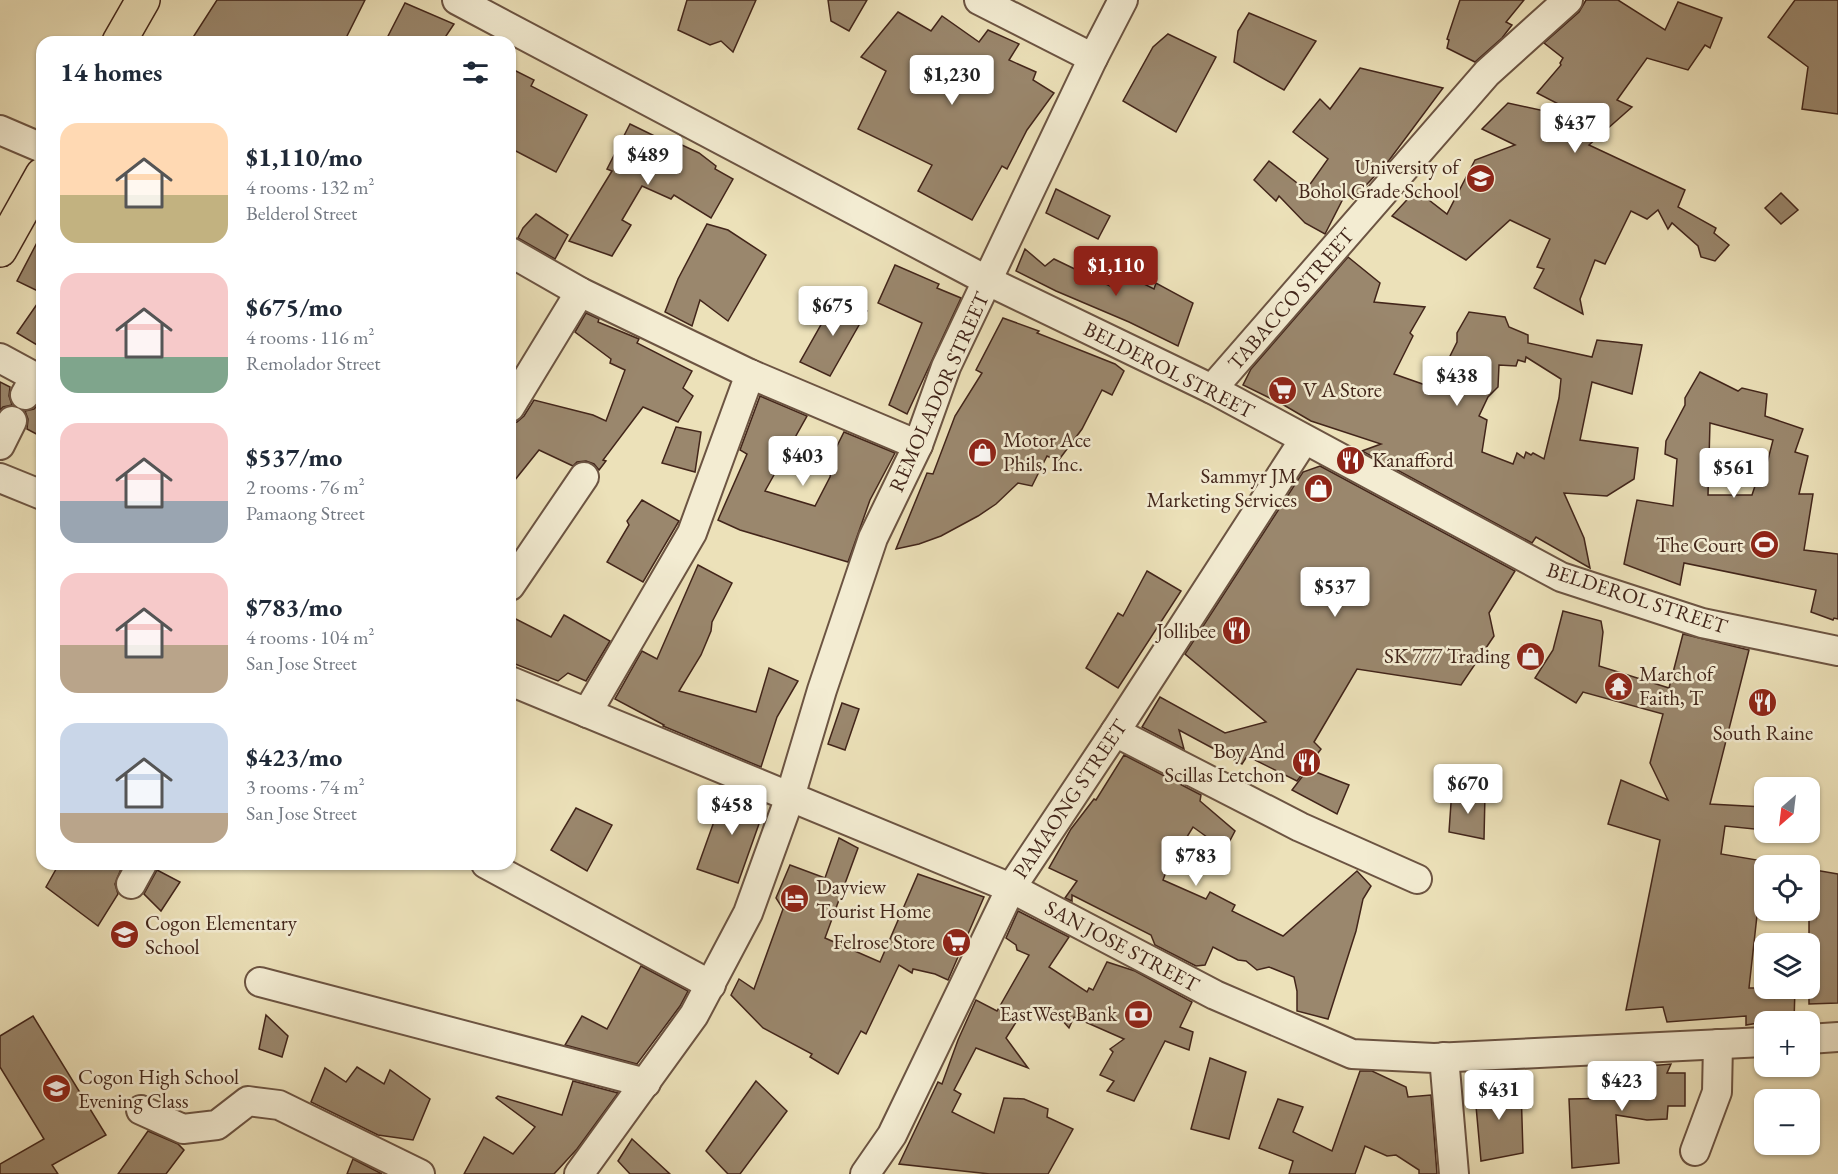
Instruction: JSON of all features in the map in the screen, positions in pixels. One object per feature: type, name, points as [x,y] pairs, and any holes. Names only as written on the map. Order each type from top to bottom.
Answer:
[{"type":"main road","points":[[122,36],[143,0]]},
{"type":"main road","points":[[1,245],[36,185]]},
{"type":"street","name":"BELDEROL STREET","points":[[457,0],[988,281],[1212,389],[1562,578],[1702,623],[1838,651]]},
{"type":"street","points":[[979,0],[1093,58]]},
{"type":"street","name":"REMOLADOR STREET","points":[[579,1174],[694,1015],[748,913],[790,797],[822,690],[873,538],[918,446],[946,367],[1093,58],[1123,0]]},
{"type":"street","name":"TABACCO STREET","points":[[1212,389],[1487,74],[1568,0]]},
{"type":"street","points":[[0,130],[36,145]]},
{"type":"street","points":[[516,255],[580,292],[750,374],[918,446]]},
{"type":"street","points":[[516,397],[580,292]]},
{"type":"street","points":[[0,358],[35,377],[26,395]]},
{"type":"street","points":[[587,713],[692,533],[750,374]]},
{"type":"street","name":"PAMAONG STREET","points":[[865,1174],[892,1135],[1011,888],[1304,440]]},
{"type":"street","points":[[516,577],[584,477]]},
{"type":"street","points":[[0,478],[36,493]]},
{"type":"street","name":"SAN JOSE STREET","points":[[516,683],[1011,888],[1215,995],[1352,1054],[1444,1057],[1754,1042]]},
{"type":"street","points":[[1115,732],[1300,827],[1417,879]]},
{"type":"street","points":[[497,870],[711,985]]},
{"type":"street","points":[[260,982],[646,1083]]},
{"type":"street","points":[[1820,1038],[1838,1037]]},
{"type":"street","points":[[1695,1151],[1717,1092],[1718,1044]]},
{"type":"street","points":[[1444,1057],[1454,1174]]},
{"type":"street","points":[[141,1110],[183,1129],[217,1125],[248,1101],[279,1105],[420,1174]]},
{"type":"building","points":[[217,0],[365,0],[347,36],[194,36]]},
{"type":"building","points":[[687,0],[756,0],[733,52],[721,41],[710,45],[678,30]]},
{"type":"building","points":[[828,0],[867,0],[849,31],[831,21]]},
{"type":"building","points":[[1460,0],[1524,0],[1506,22],[1512,25],[1502,38],[1475,62],[1447,48],[1449,40],[1447,39]]},
{"type":"building","points":[[1586,0],[1618,0],[1665,30],[1678,2],[1722,18],[1710,48],[1705,45],[1688,70],[1647,58],[1617,100],[1632,107],[1589,145],[1685,190],[1678,207],[1716,228],[1714,233],[1729,245],[1715,261],[1701,257],[1698,246],[1672,223],[1668,229],[1658,210],[1647,219],[1631,211],[1605,264],[1595,260],[1580,299],[1583,314],[1534,288],[1544,269],[1537,267],[1550,239],[1510,220],[1466,260],[1392,216],[1416,190],[1447,214],[1475,160],[1515,145],[1482,129],[1508,103],[1572,117],[1574,112],[1537,93],[1561,65],[1563,58],[1544,43],[1579,12]]},
{"type":"building","points":[[1795,0],[1838,0],[1838,114],[1802,109],[1808,67],[1768,37]]},
{"type":"building","points":[[405,3],[454,24],[446,36],[388,36]]},
{"type":"building","points":[[898,12],[931,31],[942,16],[979,42],[988,30],[1019,44],[1009,60],[1036,72],[1033,80],[1054,93],[1027,130],[1007,169],[1002,166],[972,220],[918,191],[932,165],[858,129],[886,71],[861,57]]},
{"type":"building","points":[[1249,13],[1316,41],[1284,90],[1234,62],[1238,31]]},
{"type":"building","points":[[1168,34],[1216,57],[1176,132],[1123,101],[1153,47]]},
{"type":"building","points":[[1360,68],[1443,88],[1387,163],[1353,199],[1346,193],[1325,234],[1305,223],[1279,196],[1276,201],[1254,180],[1269,161],[1306,190],[1328,159],[1293,132],[1320,99],[1330,109]]},
{"type":"building","points":[[516,71],[534,80],[531,86],[587,115],[556,172],[516,151]]},
{"type":"building","points":[[630,124],[679,148],[680,144],[699,153],[716,166],[715,169],[733,179],[711,218],[674,195],[671,199],[642,186],[622,220],[631,225],[612,256],[569,241],[612,171],[607,169]]},
{"type":"building","points":[[1056,189],[1110,216],[1098,239],[1046,213]]},
{"type":"building","points":[[1781,193],[1798,210],[1781,224],[1765,208]]},
{"type":"building","points":[[536,214],[568,235],[555,259],[518,238],[523,228]]},
{"type":"building","points":[[707,224],[728,230],[766,255],[728,321],[700,300],[692,326],[665,312],[678,279]]},
{"type":"building","points":[[36,245],[36,290],[17,281]]},
{"type":"building","points":[[1025,249],[1045,266],[1054,259],[1112,287],[1120,272],[1154,289],[1156,283],[1193,303],[1178,346],[1016,271]]},
{"type":"building","points":[[1348,257],[1380,283],[1374,302],[1425,307],[1410,333],[1413,336],[1394,374],[1434,388],[1457,342],[1457,333],[1469,312],[1505,317],[1509,327],[1528,335],[1528,343],[1592,357],[1597,340],[1642,345],[1632,394],[1592,382],[1580,440],[1638,448],[1634,479],[1607,496],[1564,493],[1584,538],[1590,568],[1536,537],[1532,543],[1362,451],[1381,444],[1311,421],[1243,385],[1251,369]],"holes":[[[1526,357],[1561,379],[1559,398],[1544,459],[1533,453],[1531,455],[1526,452],[1524,458],[1517,453],[1513,464],[1482,452],[1487,420],[1479,416],[1488,397],[1498,387],[1499,365],[1516,366],[1518,360],[1525,362]]]},
{"type":"building","points":[[895,265],[939,284],[937,288],[961,298],[907,414],[889,405],[922,323],[878,303]]},
{"type":"building","points":[[835,300],[867,311],[830,376],[800,362]]},
{"type":"building","points":[[36,306],[36,344],[17,333]]},
{"type":"building","points":[[586,313],[599,319],[598,322],[639,339],[637,343],[692,371],[683,388],[693,396],[678,422],[643,407],[603,460],[606,461],[599,470],[594,464],[586,461],[577,462],[573,466],[539,450],[516,479],[516,422],[524,416],[534,400],[593,415],[606,421],[625,370],[610,363],[611,359],[575,332]]},
{"type":"building","points":[[1003,318],[1115,364],[1124,371],[1112,395],[1102,390],[1082,429],[1058,461],[1047,456],[1032,486],[1018,483],[996,504],[978,516],[941,536],[896,549],[927,473],[933,474],[955,416],[982,373],[976,370]]},
{"type":"building","points":[[1700,372],[1738,391],[1742,388],[1767,394],[1765,416],[1803,429],[1795,452],[1808,456],[1799,494],[1813,494],[1804,550],[1838,554],[1838,619],[1833,620],[1811,612],[1816,590],[1684,563],[1680,585],[1624,564],[1637,500],[1673,506],[1677,459],[1665,454],[1666,441],[1685,405],[1685,398]],"holes":[[[1710,423],[1773,440],[1762,483],[1756,483],[1752,495],[1708,495]]]},
{"type":"building","points":[[0,382],[10,387],[9,396],[12,405],[0,410]]},
{"type":"building","points":[[760,396],[807,416],[765,491],[815,506],[830,477],[836,448],[844,432],[895,453],[870,500],[848,562],[740,530],[718,520],[747,454],[740,450]]},
{"type":"building","points":[[36,407],[36,434],[27,429],[28,419],[25,411]]},
{"type":"building","points":[[676,427],[701,432],[695,472],[662,463]]},
{"type":"building","points":[[1320,466],[1515,571],[1489,613],[1494,636],[1461,685],[1357,669],[1314,742],[1321,749],[1297,781],[1247,756],[1242,764],[1179,730],[1184,749],[1142,727],[1160,697],[1225,733],[1266,722],[1185,654],[1303,472]]},
{"type":"building","points":[[642,500],[679,521],[643,582],[607,562],[629,525],[627,521]]},
{"type":"building","points":[[698,565],[732,583],[712,622],[711,631],[701,655],[679,691],[756,712],[769,668],[798,681],[777,717],[761,767],[663,726],[615,699],[642,651],[657,659]]},
{"type":"building","points":[[1147,571],[1181,591],[1118,688],[1086,668],[1118,613],[1123,616]]},
{"type":"building","points":[[1563,611],[1601,621],[1603,632],[1599,666],[1669,688],[1683,634],[1749,650],[1710,804],[1754,806],[1754,829],[1725,826],[1721,854],[1754,860],[1754,921],[1756,921],[1749,988],[1754,988],[1754,999],[1795,999],[1794,1011],[1754,1011],[1754,1024],[1746,1025],[1746,1016],[1667,1022],[1663,1007],[1626,1010],[1660,840],[1608,824],[1621,780],[1668,800],[1650,763],[1663,714],[1583,692],[1576,703],[1535,678],[1553,650]]},
{"type":"building","points":[[564,615],[610,641],[586,681],[568,673],[558,681],[516,664],[516,619],[551,637]]},
{"type":"building","points":[[842,703],[859,709],[845,750],[828,744]]},
{"type":"building","points":[[1124,755],[1201,795],[1200,801],[1235,831],[1225,850],[1193,827],[1182,845],[1177,843],[1163,880],[1206,899],[1210,892],[1235,905],[1232,911],[1283,936],[1357,871],[1371,886],[1363,899],[1356,931],[1328,1019],[1297,1011],[1294,977],[1269,967],[1257,970],[1246,961],[1238,960],[1213,947],[1205,965],[1196,966],[1155,945],[1151,935],[1072,895],[1072,901],[1065,898],[1077,881],[1049,868],[1071,829],[1094,799],[1096,800]]},
{"type":"building","points":[[1308,769],[1349,785],[1337,814],[1292,790]]},
{"type":"building","points":[[726,788],[766,804],[738,883],[697,869]]},
{"type":"building","points":[[1457,791],[1485,794],[1484,839],[1449,832],[1451,803]]},
{"type":"building","points":[[576,808],[612,825],[587,871],[551,850]]},
{"type":"building","points":[[839,838],[858,848],[825,938],[880,962],[918,874],[984,897],[948,980],[935,974],[913,969],[912,973],[899,965],[866,1034],[861,1031],[838,1074],[810,1057],[812,1054],[763,1028],[731,995],[739,979],[754,989],[783,909],[776,898],[790,865],[825,878]]},
{"type":"building","points":[[56,870],[121,870],[115,884],[118,894],[98,926],[46,887]]},
{"type":"building","points":[[157,870],[180,882],[161,911],[144,894]]},
{"type":"building","points":[[1820,871],[1838,874],[1838,1003],[1809,1004],[1809,999],[1820,999],[1820,933],[1809,933],[1809,921],[1820,921]]},
{"type":"building","points":[[1018,911],[1069,937],[1049,967],[1087,992],[1089,988],[1093,990],[1107,962],[1135,971],[1192,1002],[1180,1027],[1193,1032],[1189,1050],[1165,1041],[1134,1101],[1107,1091],[1114,1081],[1100,1075],[1113,1052],[1110,1049],[1124,1039],[1074,1017],[1069,1028],[1053,1010],[1030,1011],[1018,1019],[1006,1038],[1028,1068],[976,1048],[954,1090],[961,1094],[952,1112],[994,1133],[1004,1098],[1024,1099],[1048,1109],[1047,1117],[1073,1129],[1048,1174],[990,1174],[899,1164],[938,1082],[942,1084],[976,1000],[997,1011],[1029,955],[1017,950],[1016,945],[1006,938]]},
{"type":"building","points":[[641,966],[688,991],[680,1006],[637,1064],[565,1045],[582,1016],[607,1029]]},
{"type":"building","points":[[266,1015],[288,1036],[282,1057],[259,1049]]},
{"type":"building","points":[[33,1016],[106,1135],[52,1165],[58,1174],[0,1174],[0,1164],[44,1139],[0,1067],[0,1036]]},
{"type":"building","points":[[1210,1058],[1246,1072],[1229,1139],[1191,1129]]},
{"type":"building","points":[[1671,1064],[1667,1073],[1685,1073],[1685,1106],[1668,1106],[1667,1119],[1647,1120],[1616,1115],[1619,1163],[1572,1168],[1569,1099],[1618,1098],[1615,1069]]},
{"type":"building","points":[[357,1067],[384,1084],[390,1070],[430,1099],[413,1140],[378,1135],[311,1102],[325,1068],[346,1082]]},
{"type":"building","points":[[1360,1071],[1372,1071],[1406,1087],[1408,1097],[1431,1095],[1437,1174],[1419,1174],[1419,1170],[1396,1155],[1387,1156],[1365,1146],[1355,1174],[1289,1174],[1293,1161],[1259,1148],[1278,1099],[1303,1107],[1293,1132],[1332,1151]]},
{"type":"building","points":[[573,1081],[618,1093],[577,1149],[554,1174],[464,1174],[484,1137],[513,1154],[535,1127],[496,1098],[498,1096],[562,1115]]},
{"type":"building","points":[[756,1081],[787,1111],[740,1174],[728,1174],[706,1151]]},
{"type":"building","points":[[1474,1084],[1521,1087],[1523,1153],[1481,1161]]},
{"type":"building","points":[[148,1131],[178,1144],[184,1150],[166,1174],[118,1174]]},
{"type":"building","points":[[632,1139],[670,1174],[630,1174],[618,1161]]},
{"type":"building","points":[[353,1159],[382,1174],[347,1174]]},
{"type":"place","name":"University of Bohol Grade School","points":[[1480,179]]},
{"type":"place","name":"V A Store","points":[[1282,390]]},
{"type":"place","name":"Motor Ace Phils, Inc.","points":[[982,452]]},
{"type":"place","name":"Kanafford","points":[[1351,460]]},
{"type":"place","name":"Sammyr JM Marketing Services","points":[[1318,488]]},
{"type":"place","name":"The Court","points":[[1764,545]]},
{"type":"place","name":"Jollibee","points":[[1237,631]]},
{"type":"place","name":"SK 777 Trading","points":[[1531,656]]},
{"type":"place","name":"March of Faith, T","points":[[1618,686]]},
{"type":"place","name":"South Raine","points":[[1763,702]]},
{"type":"place","name":"Boy And Scillas Letchon","points":[[1306,763]]},
{"type":"place","name":"Dayview Tourist Home","points":[[795,899]]},
{"type":"place","name":"Cogon Elementary School","points":[[124,935]]},
{"type":"place","name":"Felrose Store","points":[[956,942]]},
{"type":"place","name":"EastWest Bank","points":[[1138,1014]]},
{"type":"place","name":"Cogon High School Evening Class","points":[[57,1089]]}]
